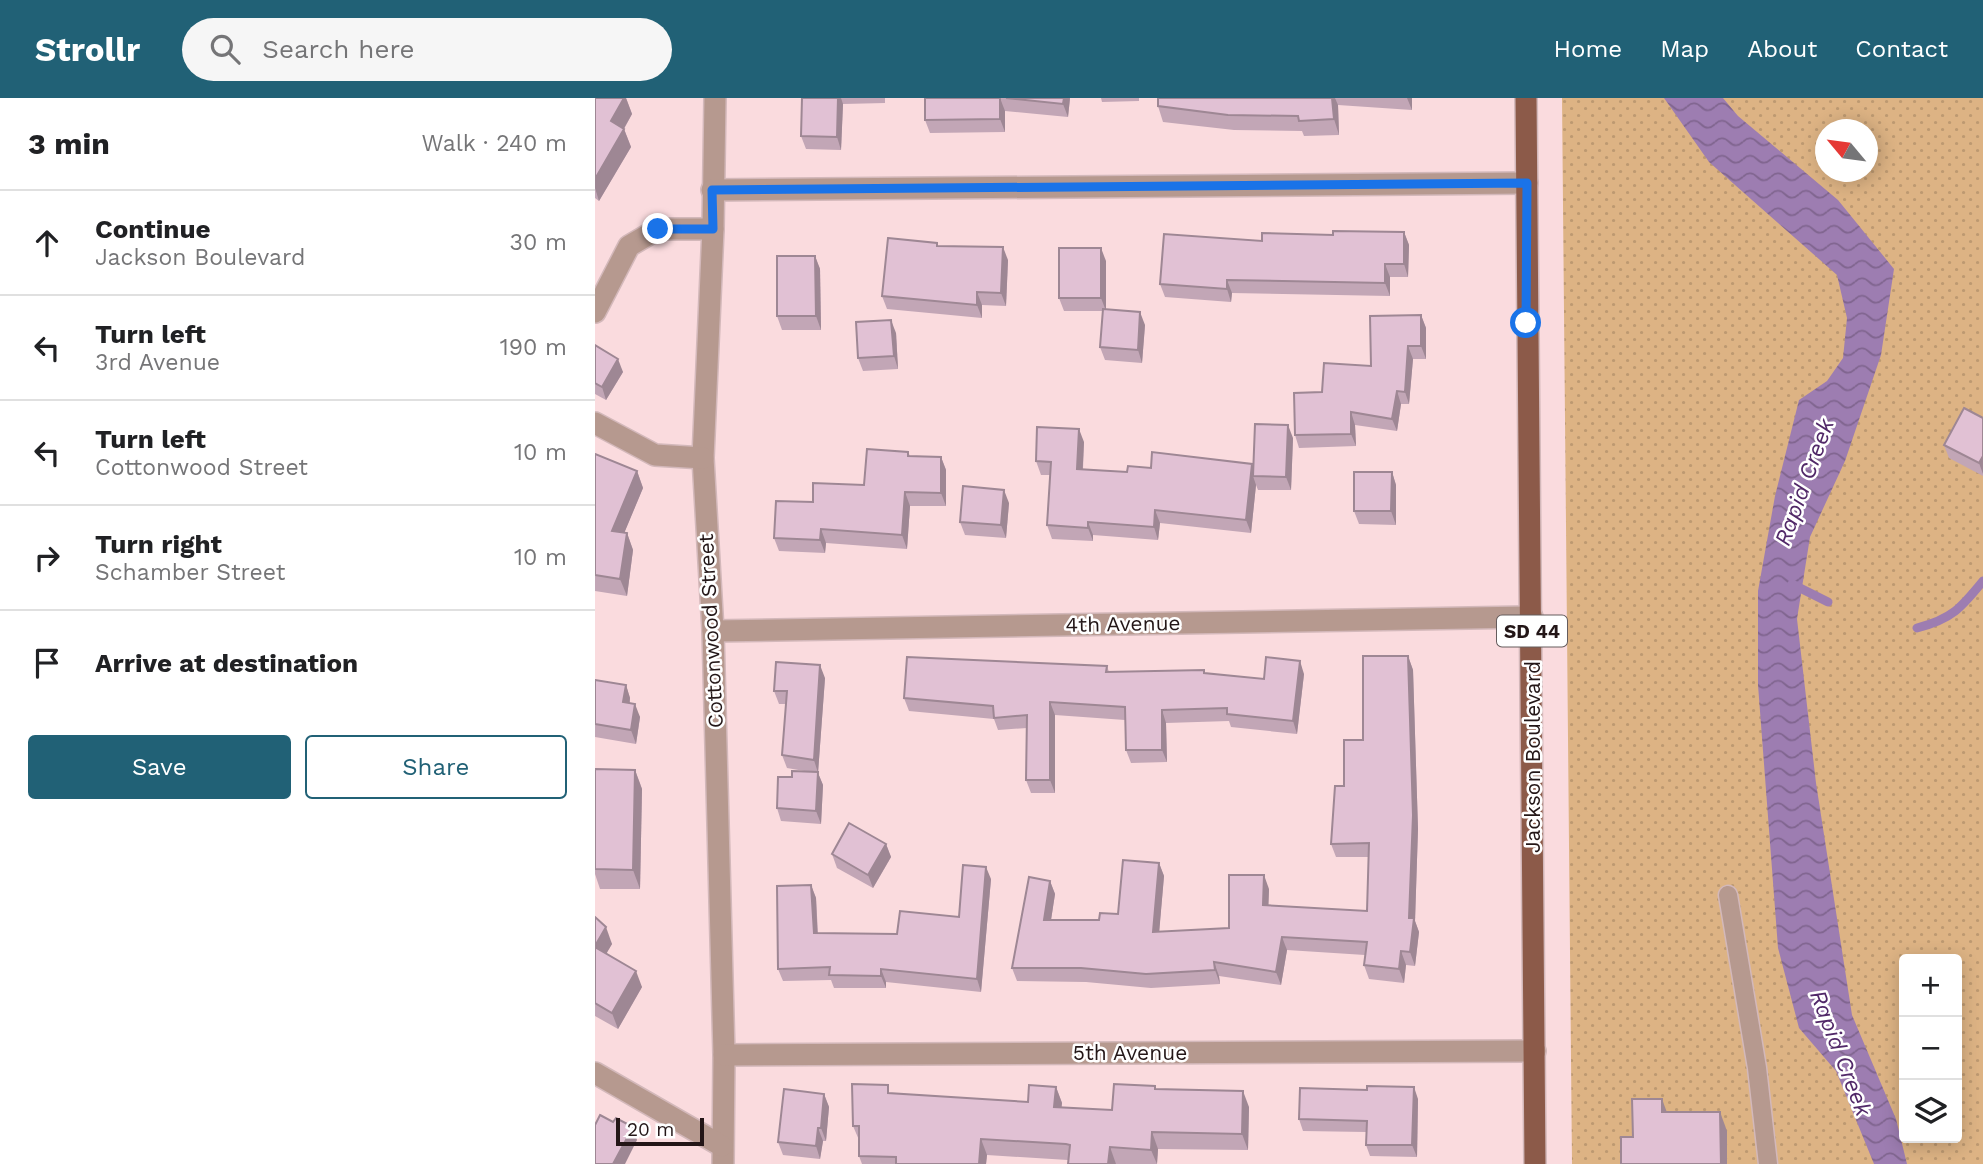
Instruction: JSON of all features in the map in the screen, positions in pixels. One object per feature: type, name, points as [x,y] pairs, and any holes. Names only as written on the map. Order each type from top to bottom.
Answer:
[{"type":"main road","name":"Jackson Boulevard","points":[[1526,98],[1535,1164]]},
{"type":"street","name":"Cottonwood Street","points":[[715,98],[713,229],[703,458],[713,631],[724,1055],[723,1155]]},
{"type":"street","points":[[712,190],[1527,183]]},
{"type":"street","points":[[595,312],[629,246],[658,229],[713,229]]},
{"type":"street","points":[[595,423],[655,455],[703,458]]},
{"type":"street","name":"4th Avenue","points":[[713,631],[1532,617]]},
{"type":"street","name":"5th Avenue","points":[[724,1055],[1535,1051]]},
{"type":"street","points":[[595,1073],[723,1155]]},
{"type":"lane","points":[[1728,895],[1757,1068],[1768,1164]]},
{"type":"shaded area","points":[[1562,98],[1983,98],[1983,1164],[1572,1164]]},
{"type":"water","name":"Rapid Creek","points":[[1664,98],[1723,98],[1738,116],[1838,200],[1894,269],[1881,355],[1845,461],[1810,537],[1797,619],[1816,783],[1852,1015],[1896,1119],[1899,1143],[1902,1143],[1907,1164],[1874,1164],[1836,1071],[1799,1028],[1778,948],[1758,685],[1758,591],[1775,496],[1799,400],[1827,381],[1843,358],[1847,318],[1837,275],[1709,162]]},
{"type":"building","points":[[595,98],[624,98],[611,121],[624,129],[595,179]]},
{"type":"building","points":[[802,98],[838,98],[837,137],[801,136]]},
{"type":"building","points":[[925,98],[1000,98],[1000,119],[925,120]]},
{"type":"building","points":[[1006,98],[1064,98],[1063,104]]},
{"type":"building","points":[[1158,98],[1332,98],[1334,119],[1299,121],[1298,116],[1228,115],[1158,106]]},
{"type":"building","points":[[1333,231],[1404,232],[1404,264],[1385,264],[1385,283],[1227,280],[1227,289],[1160,284],[1164,234],[1262,241],[1262,233],[1333,235]]},
{"type":"building","points":[[888,238],[937,243],[937,246],[1003,247],[1001,293],[977,292],[977,305],[882,296]]},
{"type":"building","points":[[1059,248],[1101,248],[1101,298],[1059,298]]},
{"type":"building","points":[[777,256],[815,256],[816,316],[777,316]]},
{"type":"building","points":[[1103,309],[1140,312],[1138,350],[1100,347]]},
{"type":"building","points":[[1421,315],[1421,346],[1408,346],[1405,392],[1397,391],[1392,419],[1351,412],[1351,434],[1295,435],[1294,393],[1322,392],[1324,363],[1371,366],[1370,316]]},
{"type":"building","points":[[891,320],[894,356],[858,358],[856,322]]},
{"type":"building","points":[[595,345],[618,359],[602,387],[595,383]]},
{"type":"building","points":[[1964,408],[1983,418],[1983,456],[1979,463],[1944,445]]},
{"type":"building","points":[[1255,424],[1288,425],[1286,477],[1253,476]]},
{"type":"building","points":[[1037,427],[1079,429],[1077,469],[1127,472],[1128,466],[1151,468],[1152,452],[1252,464],[1246,520],[1155,510],[1154,527],[1088,522],[1088,528],[1047,525],[1051,462],[1036,461]]},
{"type":"building","points":[[867,449],[908,452],[908,456],[941,457],[941,493],[905,492],[902,535],[821,529],[820,540],[774,538],[776,501],[813,502],[813,483],[864,485]]},
{"type":"building","points":[[595,454],[637,471],[612,531],[627,533],[620,579],[595,575]]},
{"type":"building","points":[[1354,472],[1392,472],[1391,511],[1354,511]]},
{"type":"building","points":[[963,486],[1004,490],[1001,525],[960,522]]},
{"type":"building","points":[[1363,656],[1408,656],[1413,815],[1409,918],[1414,918],[1410,952],[1401,951],[1399,969],[1364,965],[1367,942],[1282,937],[1276,972],[1214,962],[1215,970],[1146,974],[1081,968],[1012,968],[1029,877],[1050,881],[1044,920],[1099,920],[1100,913],[1118,914],[1123,860],[1159,863],[1153,932],[1229,928],[1229,875],[1264,875],[1263,905],[1367,911],[1369,843],[1331,844],[1335,786],[1344,786],[1344,740],[1363,740]]},
{"type":"building","points":[[907,657],[1107,666],[1106,672],[1204,670],[1204,673],[1264,679],[1266,657],[1300,661],[1293,721],[1227,714],[1227,708],[1162,710],[1162,750],[1126,750],[1125,707],[1050,702],[1050,780],[1026,780],[1027,715],[994,718],[993,706],[904,698]]},
{"type":"building","points":[[776,662],[820,665],[814,760],[782,755],[787,691],[774,691]]},
{"type":"building","points":[[595,680],[626,685],[623,702],[635,704],[631,730],[595,724]]},
{"type":"building","points":[[595,769],[635,770],[633,870],[595,869]]},
{"type":"building","points":[[792,771],[818,772],[816,811],[777,808],[778,777],[792,777]]},
{"type":"building","points":[[849,823],[886,844],[868,875],[832,854]]},
{"type":"building","points":[[963,865],[986,867],[977,979],[881,969],[881,976],[829,975],[830,967],[778,969],[777,886],[811,885],[814,933],[897,934],[900,911],[959,917]]},
{"type":"building","points":[[595,917],[606,927],[595,946]]},
{"type":"building","points":[[595,947],[636,971],[612,1013],[595,1003]]},
{"type":"building","points":[[852,1084],[888,1085],[888,1093],[1028,1102],[1029,1085],[1056,1087],[1054,1107],[1112,1110],[1114,1084],[1155,1086],[1155,1089],[1243,1091],[1242,1134],[1152,1132],[1151,1150],[1110,1147],[1108,1164],[1068,1164],[1070,1145],[1066,1144],[981,1139],[979,1164],[896,1164],[896,1157],[859,1156],[859,1126],[853,1126]]},
{"type":"building","points":[[1367,1086],[1414,1087],[1412,1145],[1366,1145],[1367,1121],[1299,1119],[1300,1088],[1367,1090]]},
{"type":"building","points":[[784,1089],[824,1094],[821,1128],[818,1128],[816,1146],[778,1142]]},
{"type":"building","points":[[1632,1099],[1662,1099],[1662,1112],[1720,1112],[1721,1164],[1621,1164],[1621,1137],[1633,1137]]},
{"type":"building","points":[[600,1115],[613,1122],[616,1118],[633,1127],[613,1164],[595,1164],[595,1125]]},
{"type":"waterway","points":[[1917,628],[1939,621],[1955,611],[1983,581]]},
{"type":"waterway","points":[[1792,584],[1828,602]]},
{"type":"route","points":[[658,229],[713,229],[712,190],[1527,183],[1526,323]]}]
